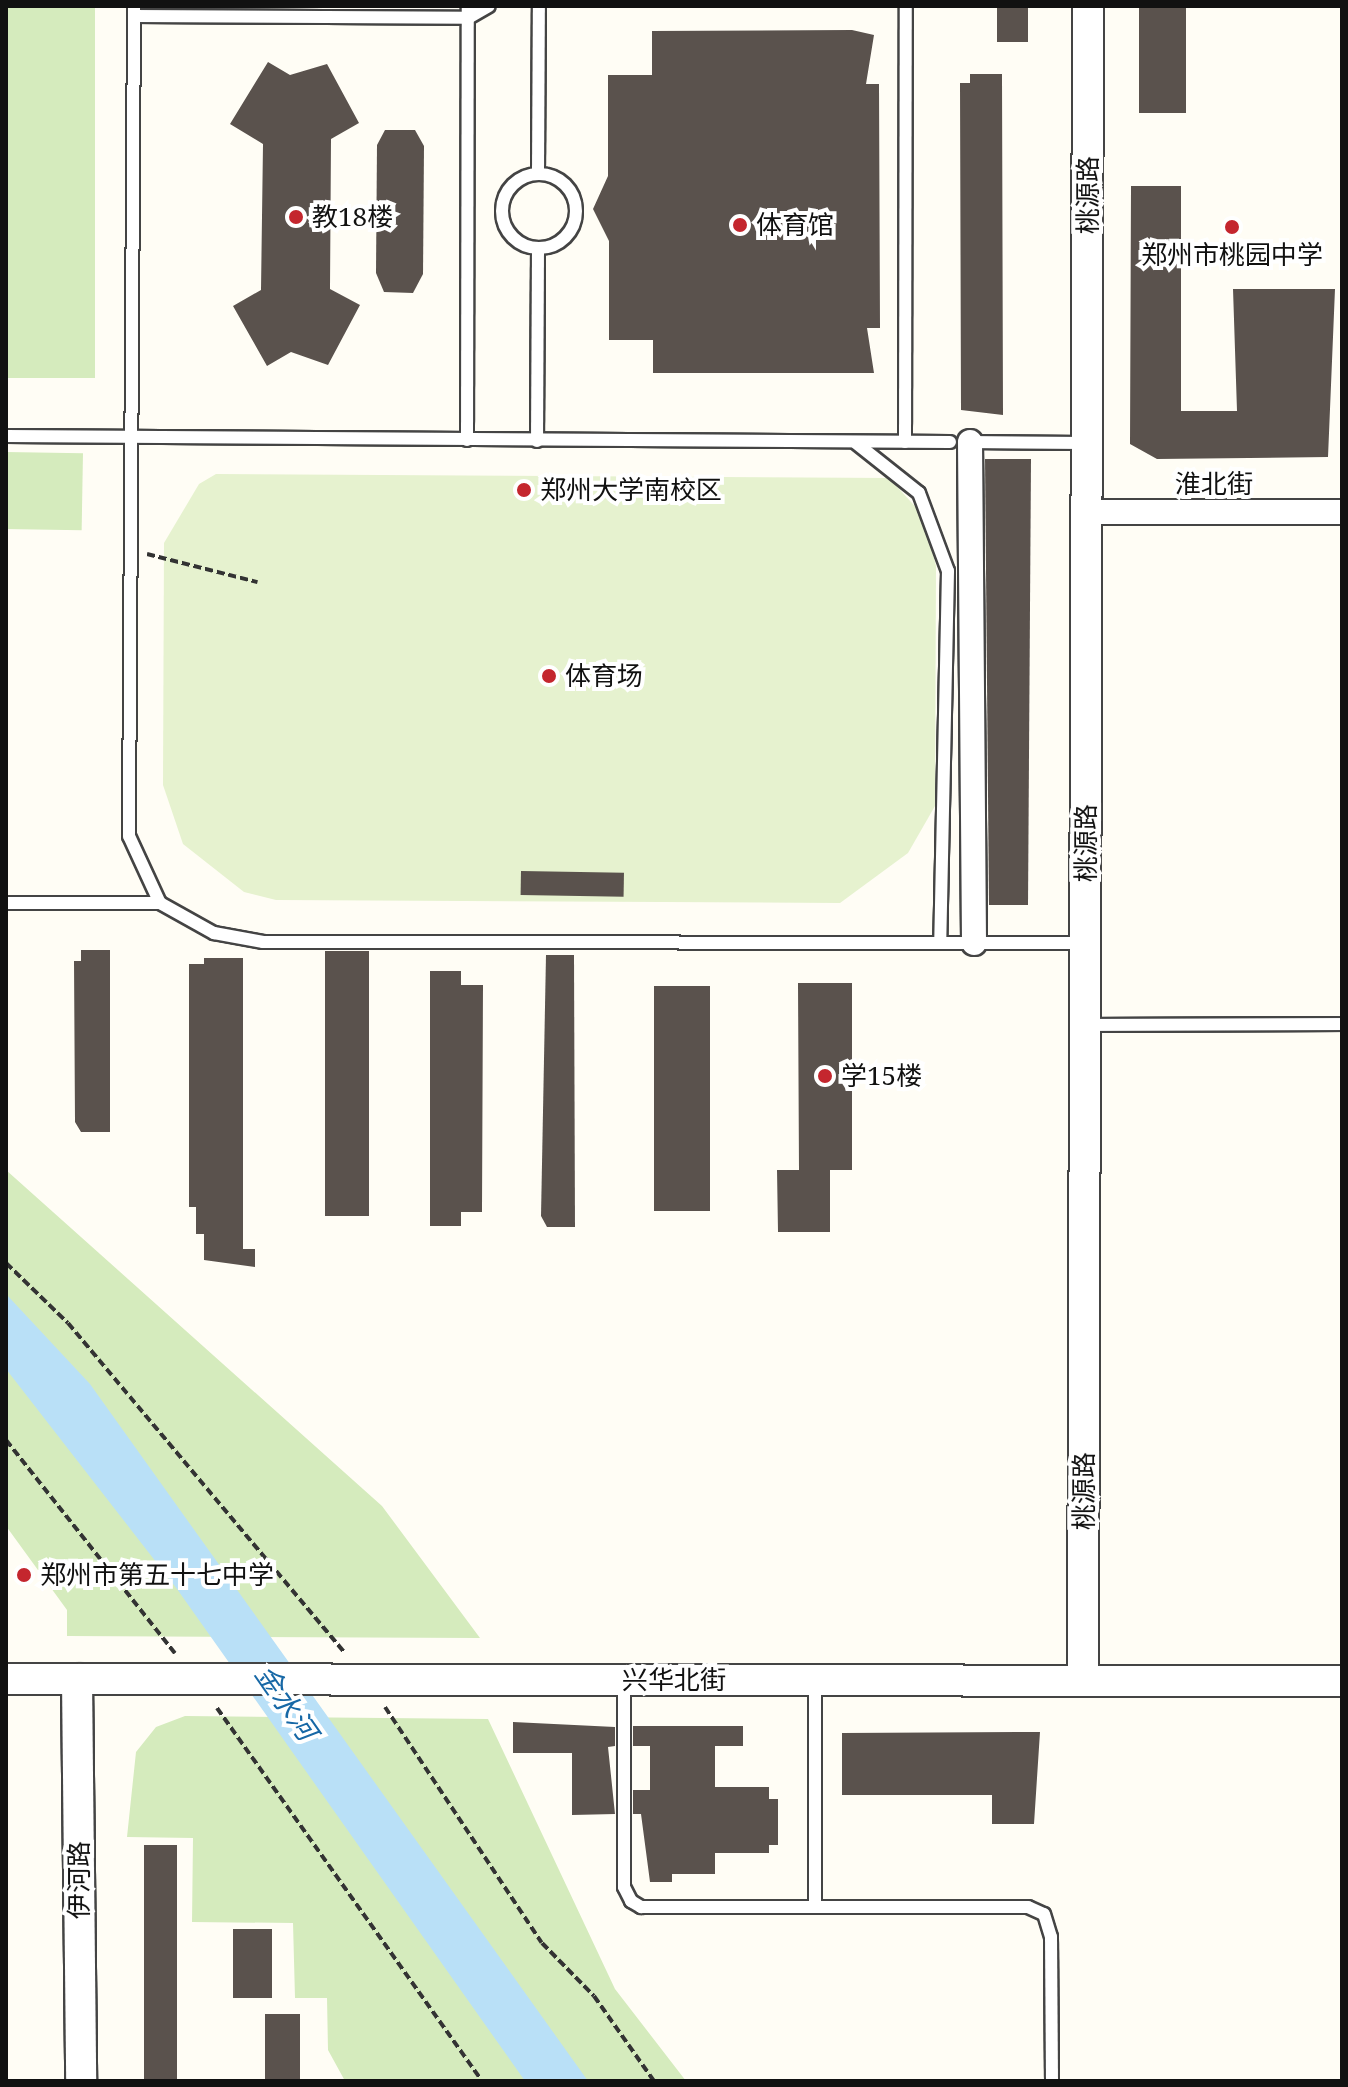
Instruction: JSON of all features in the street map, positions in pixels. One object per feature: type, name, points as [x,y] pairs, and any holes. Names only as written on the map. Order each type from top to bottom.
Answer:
[{"type":"street","name":"桃源路","points":[[1083,1681],[1088,6]]},
{"type":"street","points":[[961,442],[974,943]]},
{"type":"street","name":"淮北街","points":[[1087,512],[1342,512]]},
{"type":"street","name":"兴华北街","points":[[6,1679],[1342,1681]]},
{"type":"street","name":"伊河路","points":[[77,1679],[81,2081]]},
{"type":"lane","points":[[160,903],[129,836],[134,11],[468,12],[489,6]]},
{"type":"lane","points":[[538,174],[539,6]]},
{"type":"lane","points":[[905,442],[906,6]]},
{"type":"lane","points":[[467,440],[468,12]]},
{"type":"lane","points":[[538,174],[561,181],[576,208],[562,240],[538,248],[517,241],[502,209],[510,187],[538,174]]},
{"type":"lane","points":[[537,441],[538,248]]},
{"type":"lane","points":[[6,436],[1087,443]]},
{"type":"lane","points":[[854,442],[919,493],[948,571],[940,943]]},
{"type":"lane","points":[[6,903],[160,903],[214,933],[263,942],[1085,943]]},
{"type":"lane","points":[[1085,1025],[1342,1024]]},
{"type":"lane","points":[[624,1680],[624,1887],[631,1901],[641,1907],[1028,1907],[1044,1914],[1051,1937],[1052,2081]]},
{"type":"lane","points":[[815,1681],[815,1907]]},
{"type":"path","points":[[130,554],[164,555],[257,582]]},
{"type":"path","points":[[6,1263],[68,1323],[356,1679],[542,1943],[594,1996],[654,2081]]},
{"type":"path","points":[[6,1440],[204,1679],[482,2081]]},
{"type":"green space","points":[[6,6],[95,6],[95,378],[6,378]]},
{"type":"green space","points":[[6,452],[83,453],[82,530],[6,529]]},
{"type":"green space","name":"体育场","points":[[216,474],[889,478],[923,515],[936,566],[935,806],[908,853],[840,903],[276,900],[244,892],[183,844],[163,785],[164,543],[199,484]]},
{"type":"green space","points":[[6,1170],[382,1506],[480,1638],[67,1636],[67,1610],[6,1526]]},
{"type":"green space","points":[[185,1716],[488,1719],[615,1989],[686,2081],[345,2081],[328,2050],[327,1998],[295,1998],[293,1923],[192,1922],[193,1838],[127,1837],[136,1752],[156,1727]]},
{"type":"water","name":"金水河","points":[[6,1294],[90,1384],[588,2081],[525,2081],[177,1589],[6,1369]]},
{"type":"building","points":[[997,6],[1028,6],[1028,42],[997,42]]},
{"type":"building","points":[[1139,6],[1186,6],[1186,113],[1139,113]]},
{"type":"building","name":"体育馆","points":[[852,30],[874,35],[866,84],[879,84],[880,328],[867,328],[874,373],[653,373],[653,340],[609,340],[609,241],[593,209],[608,176],[608,75],[652,75],[652,31]]},
{"type":"building","name":"教18楼","points":[[268,62],[290,75],[327,64],[359,123],[331,139],[330,289],[360,305],[328,365],[291,352],[267,366],[233,306],[261,290],[263,144],[230,124]]},
{"type":"building","points":[[970,74],[1002,74],[1003,415],[961,410],[960,83],[970,83]]},
{"type":"building","points":[[385,130],[415,130],[424,146],[423,274],[413,293],[384,292],[376,273],[377,145]]},
{"type":"building","points":[[1131,186],[1181,186],[1181,411],[1237,411],[1233,289],[1335,289],[1328,457],[1157,459],[1130,444]]},
{"type":"building","points":[[985,459],[1031,459],[1028,905],[989,905]]},
{"type":"building","points":[[521,871],[624,873],[624,897],[521,895]]},
{"type":"building","points":[[81,950],[110,950],[110,1132],[81,1132],[75,1122],[74,961],[81,961]]},
{"type":"building","points":[[325,951],[369,951],[369,1216],[325,1216]]},
{"type":"building","points":[[546,955],[574,955],[575,1227],[547,1227],[541,1216]]},
{"type":"building","points":[[204,958],[243,958],[243,1249],[255,1249],[255,1267],[204,1260],[204,1234],[196,1234],[196,1207],[189,1207],[189,964],[204,964]]},
{"type":"building","points":[[430,971],[461,971],[461,985],[483,985],[482,1212],[461,1212],[461,1226],[430,1226]]},
{"type":"building","name":"学15楼","points":[[798,983],[852,983],[852,1170],[830,1170],[830,1232],[778,1232],[777,1170],[799,1170]]},
{"type":"building","points":[[654,986],[710,986],[710,1211],[654,1211]]},
{"type":"building","points":[[513,1722],[615,1727],[615,1746],[608,1747],[615,1814],[572,1815],[572,1753],[513,1753]]},
{"type":"building","points":[[633,1726],[743,1726],[743,1746],[715,1746],[715,1787],[769,1787],[769,1799],[778,1799],[778,1845],[769,1845],[769,1853],[715,1853],[715,1874],[672,1874],[672,1882],[650,1882],[641,1814],[633,1814],[633,1790],[650,1790],[650,1746],[633,1746]]},
{"type":"building","points":[[1040,1732],[1034,1824],[992,1824],[992,1795],[842,1795],[842,1733]]},
{"type":"building","points":[[144,1845],[177,1845],[177,2081],[144,2081]]},
{"type":"building","points":[[233,1929],[272,1929],[272,1998],[233,1998]]},
{"type":"building","points":[[265,2014],[300,2014],[300,2081],[265,2081]]},
{"type":"place","name":"教18楼","points":[[296,217]]},
{"type":"place","name":"体育馆","points":[[740,225]]},
{"type":"place","name":"郑州市桃园中学","points":[[1232,227]]},
{"type":"place","name":"郑州大学南校区","points":[[524,490]]},
{"type":"place","name":"体育场","points":[[549,676]]},
{"type":"place","name":"学15楼","points":[[825,1076]]},
{"type":"place","name":"郑州市第五十七中学","points":[[24,1575]]}]
